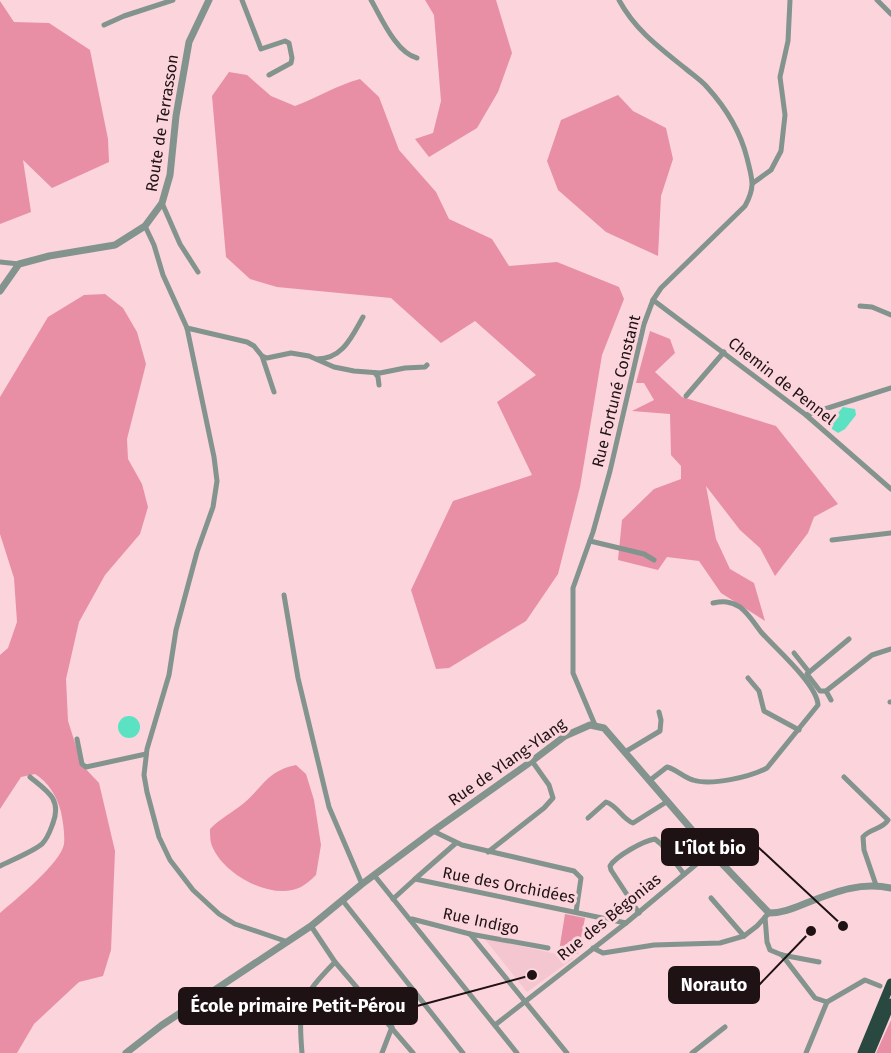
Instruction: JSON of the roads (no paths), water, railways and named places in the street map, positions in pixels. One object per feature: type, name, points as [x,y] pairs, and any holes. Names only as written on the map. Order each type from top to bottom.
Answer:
[{"type":"highway","points":[[862,1053],[891,982]]},
{"type":"highway","points":[[870,1053],[891,1003]]},
{"type":"street","points":[[104,25],[172,0]]},
{"type":"street","name":"Route de Terrasson","points":[[19,264],[49,256],[115,245],[145,226],[162,203],[170,175],[176,116],[189,42],[209,0]]},
{"type":"street","points":[[242,0],[261,49],[285,41],[289,43],[291,63],[269,75]]},
{"type":"street","points":[[371,0],[399,46],[407,54],[417,58]]},
{"type":"street","points":[[619,0],[627,15],[642,33],[706,85],[733,120],[745,149],[753,183],[771,170],[781,151],[784,115],[780,76],[788,41],[790,0]]},
{"type":"street","points":[[877,0],[891,14]]},
{"type":"street","name":"Rue Fortuné Constant","points":[[595,725],[572,668],[573,588],[590,541],[610,471],[644,324],[653,300],[670,277],[745,206],[753,191],[753,183]]},
{"type":"street","points":[[162,203],[180,244],[198,272]]},
{"type":"street","points":[[145,226],[154,245],[163,275],[187,328],[217,482],[213,507],[196,552],[176,630],[168,682],[146,754],[144,775],[147,792],[159,837],[170,860],[193,890],[219,914],[235,924],[288,942]]},
{"type":"street","points":[[0,262],[19,264],[0,291]]},
{"type":"street","name":"Chemin de Pennel","points":[[653,300],[806,415],[891,489]]},
{"type":"street","points":[[860,306],[872,307],[891,315]]},
{"type":"street","points":[[262,356],[267,358],[291,353],[317,359],[326,358],[344,349],[363,317]]},
{"type":"street","points":[[187,328],[247,342],[254,346],[262,356],[274,392]]},
{"type":"street","points":[[686,396],[724,352]]},
{"type":"street","points":[[317,359],[321,363],[334,367],[375,373],[420,368],[427,365]]},
{"type":"street","points":[[375,373],[379,385]]},
{"type":"street","points":[[806,415],[891,388]]},
{"type":"street","points":[[832,540],[891,533]]},
{"type":"street","points":[[590,541],[644,554],[654,560]]},
{"type":"street","points":[[284,595],[298,678],[329,807],[362,884]]},
{"type":"street","points":[[649,781],[667,766],[698,781],[729,780],[767,768],[818,705],[817,696],[788,658],[761,631],[750,615],[725,601],[713,603]]},
{"type":"street","points":[[849,639],[807,675],[820,692],[826,691],[872,655],[891,650]]},
{"type":"street","points":[[794,653],[809,672]]},
{"type":"street","points":[[748,678],[759,691],[764,711],[799,730]]},
{"type":"street","points":[[826,691],[831,700]]},
{"type":"street","points":[[625,752],[660,732],[659,712]]},
{"type":"street","points":[[595,725],[604,728],[767,915],[767,946],[782,956],[819,962]]},
{"type":"street","name":"Rue de Ylang-Ylang","points":[[126,1053],[162,1025],[311,926],[362,884],[433,831],[574,731],[595,725]]},
{"type":"street","points":[[77,739],[82,764],[86,767],[146,754]]},
{"type":"street","points":[[488,852],[544,808],[553,798],[549,785],[532,761]]},
{"type":"street","points":[[0,866],[41,845],[48,837],[55,818],[57,809],[53,799],[47,790],[30,777]]},
{"type":"street","points":[[844,777],[888,820],[884,825],[862,837],[876,885]]},
{"type":"street","points":[[588,818],[606,802],[633,823],[668,801]]},
{"type":"street","points":[[433,831],[456,843],[574,871],[581,878],[576,912]]},
{"type":"street","points":[[639,913],[611,870],[611,863],[655,839],[684,874]]},
{"type":"street","points":[[393,899],[456,843]]},
{"type":"street","name":"Rue des Bégonias","points":[[495,1025],[639,913],[711,852]]},
{"type":"street","points":[[374,875],[517,1053]]},
{"type":"street","name":"Rue des Orchidées","points":[[415,879],[626,923]]},
{"type":"street","points":[[593,948],[603,953],[612,953],[654,945],[720,943],[744,936],[767,915],[785,912],[842,890],[876,885],[891,888]]},
{"type":"street","points":[[711,898],[744,936]]},
{"type":"street","points":[[343,901],[463,1053]]},
{"type":"street","name":"Rue Indigo","points":[[410,918],[470,934],[548,948]]},
{"type":"street","points":[[311,926],[334,962],[412,1053]]},
{"type":"street","points":[[470,934],[567,1053]]},
{"type":"street","points":[[782,956],[815,998],[827,1002]]},
{"type":"street","points":[[302,1053],[299,1019],[306,995],[334,962]]},
{"type":"street","points":[[806,1053],[827,1002],[865,980],[880,986]]},
{"type":"street","points":[[382,1053],[392,1027]]},
{"type":"street","points":[[692,1053],[725,1027]]},
{"type":"place","name":"L'îlot bio","points":[[843,926]]},
{"type":"place","name":"Norauto","points":[[811,931]]},
{"type":"place","name":"École primaire Petit-Pérou","points":[[532,975]]}]
